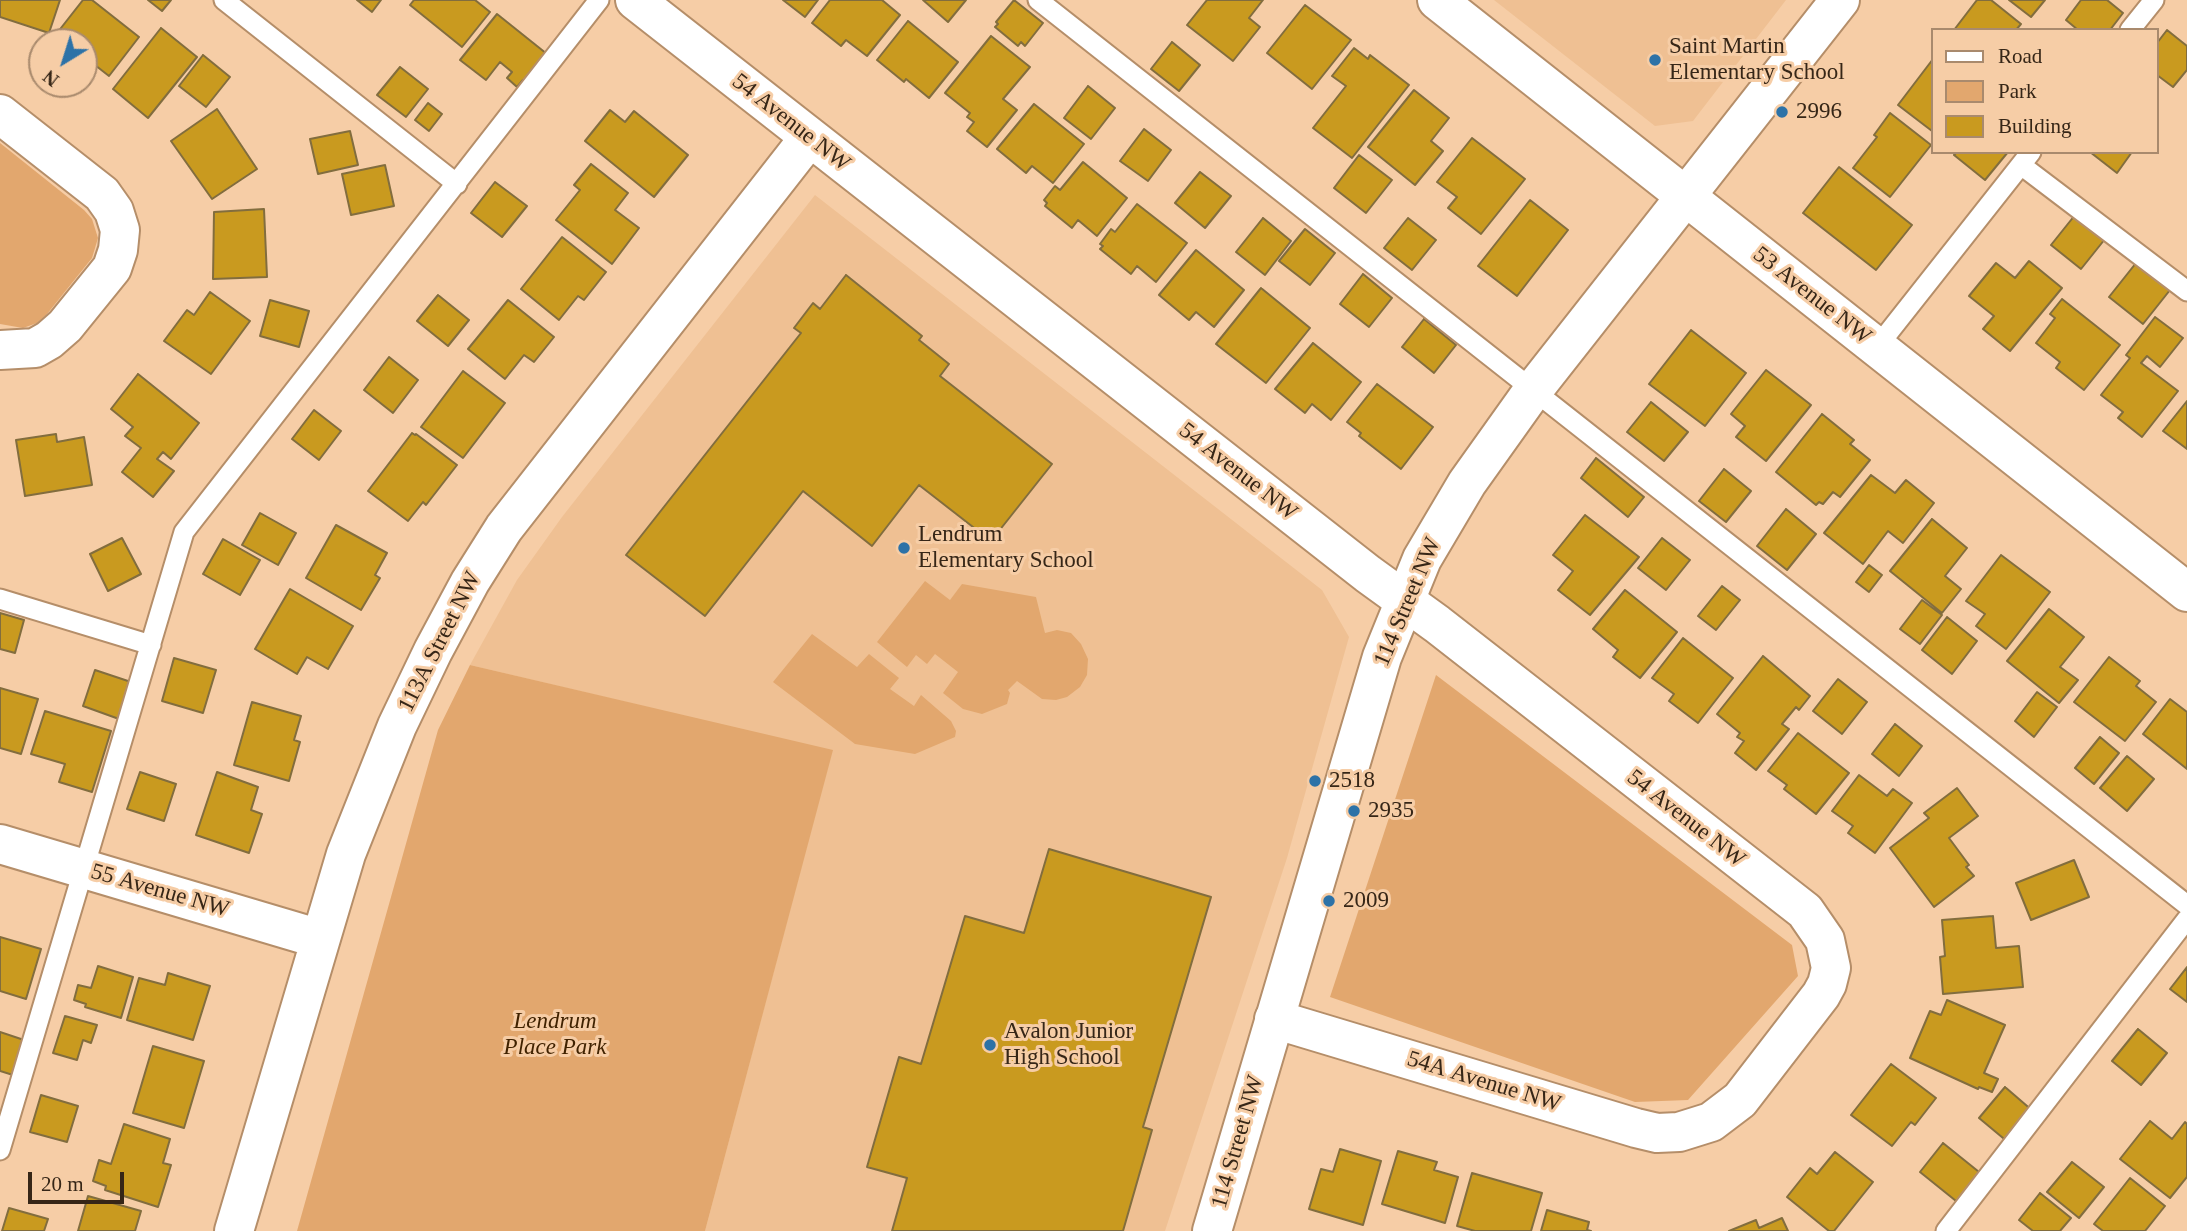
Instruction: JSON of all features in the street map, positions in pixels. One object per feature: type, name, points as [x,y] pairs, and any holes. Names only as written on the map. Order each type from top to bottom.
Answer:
[{"type":"street","name":"54 Avenue NW","points":[[635,0],[1368,575],[1404,600],[1805,911],[1818,928],[1829,953],[1831,968],[1827,984],[1740,1100],[1727,1112],[1696,1129]]},
{"type":"street","name":"53 Avenue NW","points":[[1437,0],[2187,592]]},
{"type":"street","name":"114 Street NW","points":[[1212,1231],[1382,657],[1422,559],[1467,483],[1534,389],[1840,0]]},
{"type":"street","points":[[0,114],[102,194],[114,211],[120,230],[118,250],[112,268],[65,326],[35,348],[0,350]]},
{"type":"street","name":"113A Street NW","points":[[234,1231],[346,854],[373,783],[432,651],[504,528],[808,138]]},
{"type":"street","name":"55 Avenue NW","points":[[0,844],[320,939]]},
{"type":"street","name":"54A Avenue NW","points":[[1274,1018],[1636,1128],[1657,1133],[1696,1129]]},
{"type":"lane","points":[[224,0],[457,184]]},
{"type":"lane","points":[[0,1150],[184,532],[599,0]]},
{"type":"lane","points":[[1038,0],[2187,905]]},
{"type":"lane","points":[[2132,28],[2154,0]]},
{"type":"lane","points":[[1877,347],[2026,159],[2187,291]]},
{"type":"lane","points":[[0,599],[151,645]]},
{"type":"lane","points":[[1946,1231],[2187,919]]},
{"type":"shaded area","name":"Saint Martin Elementary School","points":[[1494,0],[1786,0],[1693,121],[1655,126]]},
{"type":"shaded area","name":"Lendrum Elementary School","points":[[815,195],[1322,590],[1349,637],[1287,858],[1165,1231],[705,1231],[832,751],[470,665],[517,580],[562,517]]},
{"type":"green space","points":[[0,143],[84,210],[92,219],[98,238],[92,258],[47,314],[37,323],[23,328],[0,324]]},
{"type":"green space","points":[[925,581],[950,600],[962,584],[1036,597],[1045,633],[1057,630],[1071,633],[1081,644],[1088,659],[1087,675],[1080,687],[1067,697],[1056,700],[1042,699],[1017,681],[1008,690],[1010,693],[1007,704],[982,714],[963,709],[943,693],[958,672],[935,654],[927,664],[916,655],[907,667],[877,642]]},
{"type":"green space","points":[[812,634],[857,667],[869,654],[899,678],[890,689],[914,706],[921,695],[951,721],[956,731],[955,737],[915,754],[855,744],[773,682]]},
{"type":"green space","name":"Lendrum Place Park","points":[[470,665],[833,750],[705,1231],[297,1231],[438,730]]},
{"type":"green space","points":[[1436,675],[1792,945],[1798,976],[1688,1100],[1635,1102],[1330,997]]},
{"type":"building","points":[[0,0],[60,0],[51,28],[34,28],[0,17]]},
{"type":"building","points":[[83,0],[92,0],[139,37],[109,76],[98,67],[98,28],[61,28]]},
{"type":"building","points":[[148,0],[171,0],[162,11]]},
{"type":"building","points":[[357,0],[381,0],[372,12]]},
{"type":"building","points":[[414,0],[475,0],[490,12],[462,47],[410,5]]},
{"type":"building","points":[[783,0],[818,0],[805,17]]},
{"type":"building","points":[[830,0],[882,0],[900,15],[867,56],[846,40],[841,46],[812,23]]},
{"type":"building","points":[[923,0],[966,0],[948,22]]},
{"type":"building","points":[[1014,0],[1043,23],[1025,46],[1021,42],[1018,46],[995,27]]},
{"type":"building","points":[[1207,0],[1263,0],[1249,18],[1260,27],[1233,61],[1187,25]]},
{"type":"building","points":[[1977,0],[1991,0],[2021,24],[2018,28],[1956,28]]},
{"type":"building","points":[[2009,0],[2045,0],[2031,17]]},
{"type":"building","points":[[2081,0],[2107,0],[2123,13],[2112,28],[2076,28],[2066,20]]},
{"type":"building","points":[[1305,5],[1351,40],[1312,89],[1267,53]]},
{"type":"building","points":[[497,14],[547,54],[525,82],[523,80],[517,87],[507,78],[512,72],[500,62],[486,80],[460,60]]},
{"type":"building","points":[[908,21],[958,62],[929,98],[877,60]]},
{"type":"building","points":[[161,28],[197,57],[148,118],[113,89]]},
{"type":"building","points":[[2167,30],[2187,46],[2187,70],[2173,87],[2159,76],[2159,40]]},
{"type":"building","points":[[991,36],[1030,67],[1003,99],[1017,110],[987,147],[967,131],[974,122],[967,117],[970,113],[945,93]]},
{"type":"building","points":[[1172,42],[1200,65],[1179,91],[1151,69]]},
{"type":"building","points":[[1354,48],[1368,59],[1370,55],[1409,85],[1352,158],[1313,128],[1346,86],[1332,76]]},
{"type":"building","points":[[203,55],[230,77],[206,107],[179,86]]},
{"type":"building","points":[[1932,60],[1932,131],[1898,105]]},
{"type":"building","points":[[400,67],[428,89],[406,117],[377,95]]},
{"type":"building","points":[[1088,86],[1115,108],[1091,139],[1064,118]]},
{"type":"building","points":[[1414,90],[1449,118],[1431,141],[1443,151],[1415,185],[1368,147]]},
{"type":"building","points":[[428,103],[442,114],[429,131],[415,120]]},
{"type":"building","points":[[1034,104],[1084,144],[1053,183],[1032,166],[1026,173],[997,149]]},
{"type":"building","points":[[217,109],[257,169],[212,199],[171,141]]},
{"type":"building","points":[[610,110],[625,122],[634,111],[688,155],[654,197],[585,141]]},
{"type":"building","points":[[1890,113],[1931,145],[1890,197],[1853,168],[1877,137],[1874,135]]},
{"type":"building","points":[[1144,129],[1171,150],[1148,181],[1120,161]]},
{"type":"building","points":[[350,131],[358,165],[318,174],[310,139]]},
{"type":"building","points":[[1472,138],[1525,179],[1481,234],[1448,208],[1457,197],[1437,182]]},
{"type":"building","points":[[1955,154],[2006,154],[1985,180]]},
{"type":"building","points":[[2093,154],[2131,154],[2117,173]]},
{"type":"building","points":[[1359,155],[1392,180],[1366,213],[1334,188]]},
{"type":"building","points":[[1083,162],[1127,198],[1097,236],[1078,220],[1072,228],[1045,206],[1047,203],[1044,200],[1055,186],[1060,190]]},
{"type":"building","points":[[591,164],[628,193],[615,210],[639,228],[612,264],[556,220],[580,190],[574,185]]},
{"type":"building","points":[[385,165],[394,206],[351,215],[342,174]]},
{"type":"building","points":[[1839,167],[1912,225],[1876,270],[1803,213]]},
{"type":"building","points":[[1200,172],[1231,196],[1205,228],[1175,203]]},
{"type":"building","points":[[495,182],[527,206],[502,237],[471,213]]},
{"type":"building","points":[[1530,200],[1568,230],[1517,296],[1478,266]]},
{"type":"building","points":[[1137,204],[1187,243],[1156,282],[1137,266],[1131,274],[1100,249],[1103,246],[1100,244],[1111,229],[1115,232]]},
{"type":"building","points":[[264,209],[267,277],[213,279],[214,212]]},
{"type":"building","points":[[2075,215],[2105,239],[2081,269],[2051,245]]},
{"type":"building","points":[[1263,218],[1291,241],[1265,275],[1236,252]]},
{"type":"building","points":[[1408,218],[1436,240],[1412,270],[1384,248]]},
{"type":"building","points":[[1305,229],[1335,253],[1310,285],[1279,261]]},
{"type":"building","points":[[562,237],[606,272],[584,300],[578,296],[559,320],[521,289]]},
{"type":"building","points":[[1196,250],[1244,290],[1214,327],[1196,312],[1189,320],[1159,295]]},
{"type":"building","points":[[2029,261],[2062,288],[2010,351],[1983,329],[1994,316],[1969,296],[1996,263],[2015,278]]},
{"type":"building","points":[[2136,263],[2170,290],[2143,324],[2109,297]]},
{"type":"building","points":[[1363,274],[1392,298],[1369,327],[1340,304]]},
{"type":"building","name":"Lendrum Elementary School","points":[[846,275],[922,336],[919,340],[949,364],[940,376],[1052,464],[991,541],[919,485],[872,546],[803,491],[705,616],[626,555],[801,333],[794,328],[813,303],[820,309]]},
{"type":"building","points":[[1261,288],[1310,328],[1266,383],[1216,344]]},
{"type":"building","points":[[210,292],[250,321],[211,374],[164,341],[187,310],[194,315]]},
{"type":"building","points":[[438,295],[469,320],[448,346],[417,321]]},
{"type":"building","points":[[2062,299],[2120,345],[2084,390],[2056,368],[2060,362],[2036,343],[2055,318],[2050,314]]},
{"type":"building","points":[[270,300],[309,311],[299,347],[260,336]]},
{"type":"building","points":[[508,300],[554,337],[534,362],[524,355],[505,379],[468,349]]},
{"type":"building","points":[[2155,317],[2183,338],[2160,367],[2147,356],[2141,363],[2178,391],[2142,437],[2118,418],[2123,412],[2101,395],[2130,358],[2126,355]]},
{"type":"building","points":[[1424,319],[1456,345],[1434,373],[1402,347]]},
{"type":"building","points":[[1691,330],[1746,373],[1705,426],[1649,384]]},
{"type":"building","points":[[1313,343],[1361,382],[1331,420],[1312,404],[1305,413],[1275,389]]},
{"type":"building","points":[[389,357],[418,380],[393,413],[364,390]]},
{"type":"building","points":[[1766,370],[1811,405],[1766,461],[1736,437],[1745,426],[1731,414]]},
{"type":"building","points":[[463,371],[505,403],[463,458],[421,427]]},
{"type":"building","points":[[138,374],[199,423],[171,459],[163,452],[157,459],[174,471],[153,497],[122,472],[141,448],[125,436],[133,427],[111,409]]},
{"type":"building","points":[[1377,384],[1433,427],[1401,469],[1359,436],[1361,433],[1347,422]]},
{"type":"building","points":[[2187,401],[2187,449],[2163,431]]},
{"type":"building","points":[[1651,402],[1688,432],[1664,461],[1627,432]]},
{"type":"building","points":[[314,410],[341,431],[319,460],[292,439]]},
{"type":"building","points":[[1822,414],[1854,440],[1850,444],[1870,460],[1840,497],[1833,492],[1823,504],[1819,502],[1816,505],[1776,472]]},
{"type":"building","points":[[412,433],[457,465],[426,505],[423,502],[408,521],[368,491]]},
{"type":"building","points":[[56,434],[57,442],[84,437],[92,485],[25,496],[16,440]]},
{"type":"building","points":[[1596,458],[1644,497],[1628,517],[1581,478]]},
{"type":"building","points":[[1724,469],[1751,491],[1726,522],[1699,501]]},
{"type":"building","points":[[1871,475],[1895,493],[1906,480],[1934,503],[1903,543],[1888,531],[1863,564],[1824,533]]},
{"type":"building","points":[[1786,509],[1816,534],[1787,570],[1757,546]]},
{"type":"building","points":[[260,513],[296,533],[278,565],[242,545]]},
{"type":"building","points":[[1585,515],[1639,557],[1590,615],[1558,590],[1573,571],[1553,555]]},
{"type":"building","points":[[1932,519],[1967,548],[1945,576],[1961,589],[1942,613],[1890,571]]},
{"type":"building","points":[[336,525],[387,553],[375,575],[380,578],[361,610],[306,578]]},
{"type":"building","points":[[122,538],[141,574],[108,591],[90,554]]},
{"type":"building","points":[[1662,538],[1690,560],[1666,590],[1638,568]]},
{"type":"building","points":[[223,539],[260,560],[240,595],[203,574]]},
{"type":"building","points":[[2001,555],[2050,592],[2006,649],[1976,626],[1985,614],[1966,601]]},
{"type":"building","points":[[1869,565],[1882,575],[1869,592],[1856,582]]},
{"type":"building","points":[[1722,586],[1740,600],[1716,630],[1698,616]]},
{"type":"building","points":[[290,589],[353,626],[328,669],[307,657],[297,674],[255,649]]},
{"type":"building","points":[[1625,590],[1677,632],[1640,678],[1613,657],[1618,650],[1593,629]]},
{"type":"building","points":[[1922,600],[1942,615],[1920,644],[1900,629]]},
{"type":"building","points":[[2049,609],[2084,637],[2060,667],[2078,680],[2059,703],[2007,661]]},
{"type":"building","points":[[0,613],[24,620],[15,653],[0,649]]},
{"type":"building","points":[[1947,617],[1977,641],[1952,674],[1922,650]]},
{"type":"building","points":[[1683,638],[1733,678],[1698,723],[1669,701],[1674,694],[1652,678]]},
{"type":"building","points":[[1763,656],[1810,696],[1799,710],[1796,707],[1782,724],[1789,729],[1756,770],[1735,753],[1744,741],[1737,737],[1740,733],[1717,714]]},
{"type":"building","points":[[2109,657],[2140,681],[2136,686],[2156,702],[2125,741],[2074,702]]},
{"type":"building","points":[[174,658],[216,670],[203,713],[162,701]]},
{"type":"building","points":[[95,670],[131,682],[119,719],[83,706]]},
{"type":"building","points":[[1838,679],[1867,702],[1842,734],[1813,711]]},
{"type":"building","points":[[0,688],[38,699],[21,754],[0,748]]},
{"type":"building","points":[[2037,692],[2057,707],[2034,737],[2015,721]]},
{"type":"building","points":[[2170,699],[2187,712],[2187,769],[2143,734]]},
{"type":"building","points":[[252,702],[301,716],[294,740],[300,742],[289,781],[234,765]]},
{"type":"building","points":[[45,711],[111,731],[92,792],[59,782],[65,764],[31,754]]},
{"type":"building","points":[[1895,724],[1922,746],[1899,776],[1872,754]]},
{"type":"building","points":[[1798,733],[1849,773],[1816,814],[1784,789],[1787,785],[1768,771]]},
{"type":"building","points":[[2100,737],[2119,753],[2094,784],[2075,768]]},
{"type":"building","points":[[2127,756],[2154,779],[2127,811],[2100,788]]},
{"type":"building","points":[[140,772],[176,784],[164,821],[127,809]]},
{"type":"building","points":[[217,772],[258,787],[251,810],[262,814],[249,853],[196,835]]},
{"type":"building","points":[[1859,775],[1887,796],[1893,789],[1912,803],[1875,853],[1848,833],[1853,826],[1832,811]]},
{"type":"building","points":[[1957,788],[1978,816],[1949,838],[1974,876],[1934,907],[1890,848],[1929,818],[1924,813]]},
{"type":"building","name":"Avalon Junior High School","points":[[1049,849],[1211,897],[1143,1127],[1152,1130],[1123,1231],[892,1231],[907,1178],[867,1167],[899,1057],[921,1064],[965,916],[1024,933]]},
{"type":"building","points":[[2074,860],[2089,897],[2031,920],[2016,883]]},
{"type":"building","points":[[1993,916],[1996,948],[2019,946],[2023,987],[1943,994],[1940,957],[1945,956],[1942,920]]},
{"type":"building","points":[[0,937],[41,949],[26,999],[0,991]]},
{"type":"building","points":[[98,966],[133,977],[121,1018],[85,1007],[86,1004],[74,1000],[78,985],[91,988]]},
{"type":"building","points":[[2187,967],[2187,1002],[2170,989]]},
{"type":"building","points":[[168,973],[210,986],[193,1040],[127,1020],[139,978],[165,985]]},
{"type":"building","points":[[1947,1000],[2005,1025],[1984,1073],[1998,1079],[1992,1092],[1979,1087],[1978,1089],[1910,1058],[1930,1011],[1941,1015]]},
{"type":"building","points":[[65,1016],[97,1025],[91,1043],[83,1040],[77,1060],[53,1053]]},
{"type":"building","points":[[2138,1029],[2167,1053],[2141,1085],[2112,1061]]},
{"type":"building","points":[[0,1032],[24,1040],[13,1075],[0,1071]]},
{"type":"building","points":[[153,1046],[204,1061],[184,1128],[133,1113]]},
{"type":"building","points":[[1891,1064],[1936,1098],[1915,1125],[1911,1122],[1892,1146],[1851,1115]]},
{"type":"building","points":[[2005,1087],[2034,1112],[2009,1143],[1979,1118]]},
{"type":"building","points":[[41,1095],[78,1106],[67,1142],[30,1132]]},
{"type":"building","points":[[2150,1121],[2172,1139],[2185,1122],[2187,1124],[2187,1177],[2170,1198],[2120,1159]]},
{"type":"building","points":[[124,1124],[170,1139],[163,1163],[171,1165],[158,1207],[105,1190],[106,1186],[93,1181],[99,1160],[111,1164]]},
{"type":"building","points":[[1943,1143],[1984,1176],[1961,1205],[1920,1172]]},
{"type":"building","points":[[1340,1149],[1381,1161],[1363,1225],[1309,1209],[1321,1169],[1333,1172]]},
{"type":"building","points":[[1398,1151],[1437,1162],[1434,1170],[1458,1177],[1445,1223],[1382,1204]]},
{"type":"building","points":[[1835,1152],[1873,1182],[1834,1231],[1829,1231],[1787,1197],[1810,1168],[1817,1174]]},
{"type":"building","points":[[2072,1162],[2104,1187],[2079,1218],[2047,1192]]},
{"type":"building","points":[[1472,1173],[1542,1193],[1531,1231],[1475,1231],[1457,1226]]},
{"type":"building","points":[[2130,1178],[2165,1206],[2145,1231],[2103,1231],[2094,1224]]},
{"type":"building","points":[[2040,1193],[2071,1218],[2060,1231],[2033,1231],[2019,1220]]},
{"type":"building","points":[[88,1196],[141,1211],[135,1231],[78,1231]]},
{"type":"building","points":[[9,1208],[48,1219],[44,1231],[2,1231]]},
{"type":"building","points":[[1547,1210],[1589,1222],[1587,1230],[1591,1231],[1541,1231]]},
{"type":"building","points":[[1782,1218],[1788,1231],[1729,1231],[1756,1220],[1759,1228]]},
{"type":"place","name":"Saint Martin Elementary School","points":[[1655,60]]},
{"type":"place","name":"2996","points":[[1782,112]]},
{"type":"place","name":"Lendrum Elementary School","points":[[904,548]]},
{"type":"place","name":"2518","points":[[1315,781]]},
{"type":"place","name":"2935","points":[[1354,811]]},
{"type":"place","name":"2009","points":[[1329,901]]},
{"type":"place","name":"Avalon Junior High School","points":[[990,1045]]}]
